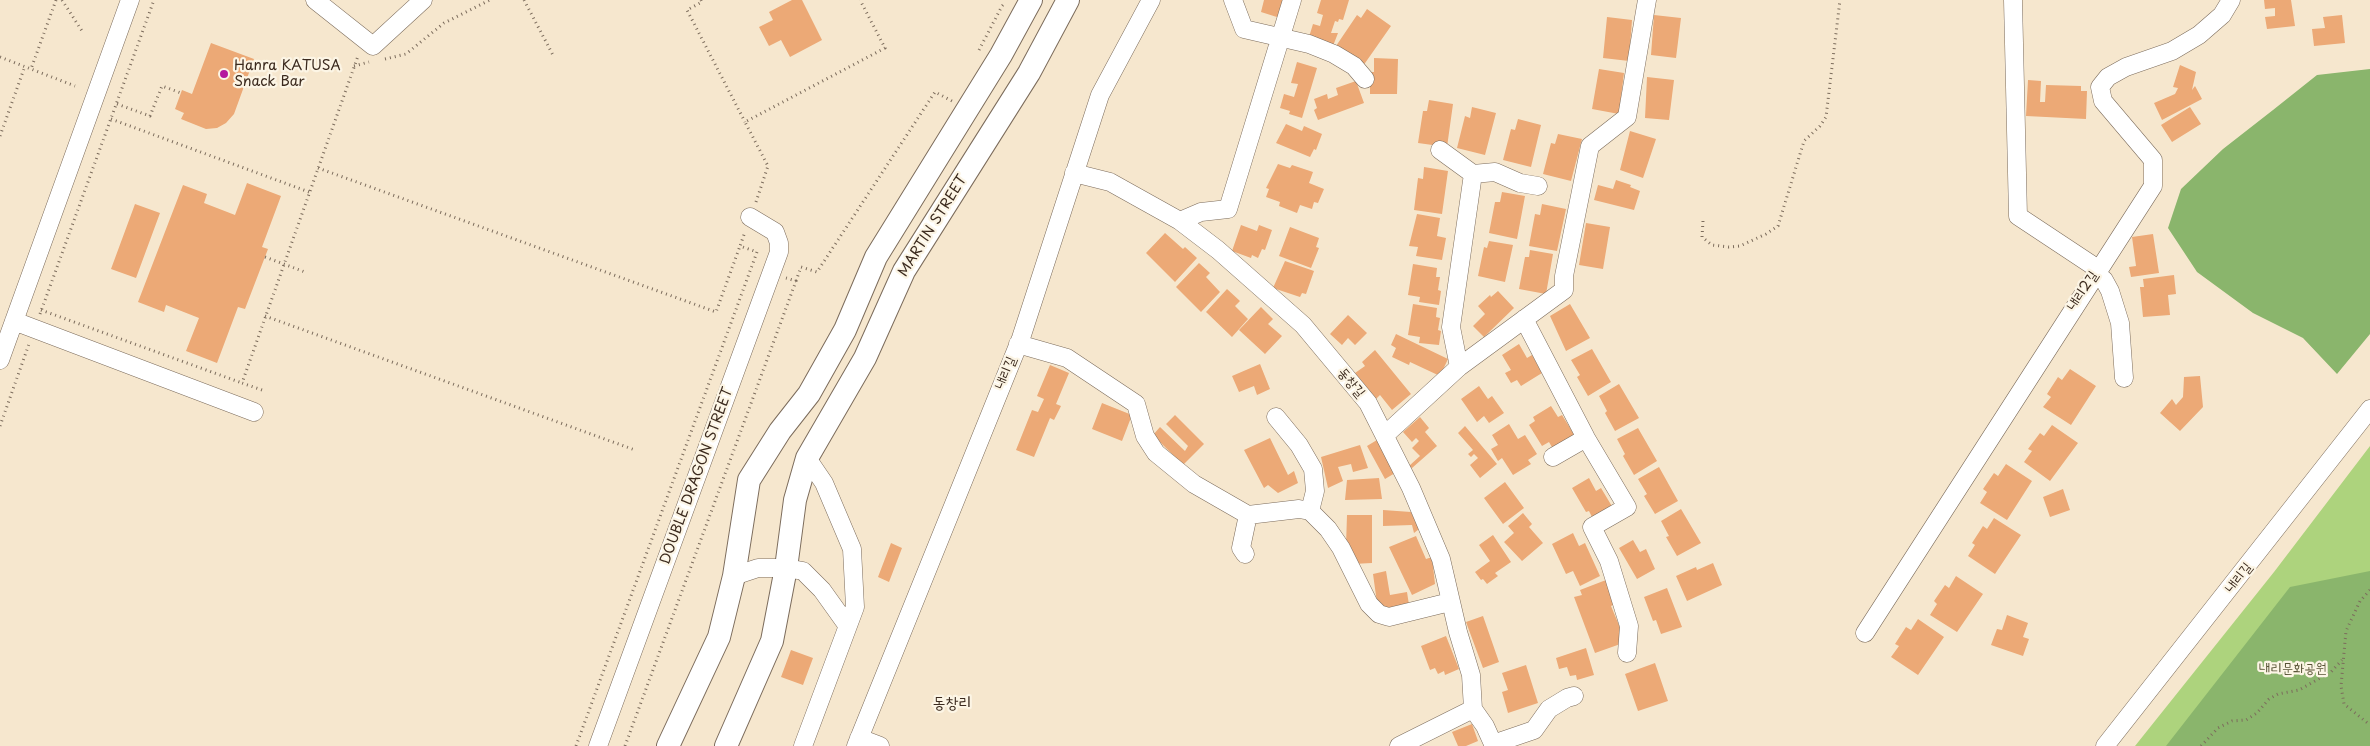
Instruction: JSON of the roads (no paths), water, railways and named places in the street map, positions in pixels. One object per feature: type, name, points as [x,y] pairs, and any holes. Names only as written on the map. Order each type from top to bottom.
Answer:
[{"type":"main road","points":[[668,746],[719,637],[734,576],[749,480],[780,431],[809,394],[845,330],[876,257],[1001,55],[1031,0]]},
{"type":"main road","name":"MARTIN STREET","points":[[726,746],[772,641],[786,568],[795,500],[807,458],[865,358],[904,271],[1029,73],[1068,0]]},
{"type":"street","points":[[0,360],[130,0]]},
{"type":"street","points":[[315,0],[373,46],[423,0]]},
{"type":"street","name":"내리길","points":[[858,742],[1018,344],[1100,95],[1151,0]]},
{"type":"street","points":[[1233,0],[1244,29],[1308,44],[1334,54],[1354,66],[1365,79]]},
{"type":"street","points":[[1180,221],[1201,212],[1228,209],[1292,0]]},
{"type":"street","points":[[1385,435],[1459,367],[1564,290],[1564,276],[1590,146],[1627,117],[1647,0]]},
{"type":"street","points":[[2012,0],[2018,216],[2096,272],[2104,280],[2110,291],[2120,323],[2124,378]]},
{"type":"street","name":"내리2길","points":[[1864,633],[2153,186],[2153,160],[2104,101],[2100,87],[2108,77],[2126,68],[2172,51],[2199,35],[2222,15],[2231,0]]},
{"type":"street","points":[[1440,150],[1473,174],[1495,172],[1520,183],[1538,186]]},
{"type":"street","name":"동창길","points":[[1074,172],[1110,182],[1180,221],[1218,250],[1303,325],[1368,403],[1411,488],[1441,560],[1450,602],[1471,674],[1473,709]]},
{"type":"street","points":[[1459,367],[1451,328],[1473,174]]},
{"type":"street","name":"DOUBLE DRAGON STREET","points":[[598,746],[779,252],[780,243],[775,232],[750,217]]},
{"type":"street","points":[[1524,320],[1586,438],[1627,507],[1592,527],[1608,561],[1629,626],[1627,653]]},
{"type":"street","points":[[14,321],[254,412]]},
{"type":"street","points":[[1018,344],[1066,358],[1136,404],[1145,436],[1156,453],[1194,484],[1248,515],[1299,509],[1310,511],[1328,529],[1337,542],[1369,604],[1379,614],[1389,618],[1450,602]]},
{"type":"street","name":"내리길","points":[[2105,746],[2313,484],[2370,409]]},
{"type":"street","points":[[1276,417],[1299,445],[1312,469],[1315,491],[1310,511]]},
{"type":"street","points":[[1553,457],[1586,438]]},
{"type":"street","points":[[803,746],[855,607],[852,549],[824,484],[807,458]]},
{"type":"street","points":[[1245,554],[1241,548],[1248,515]]},
{"type":"street","points":[[734,576],[758,568],[786,568],[803,571],[822,590],[847,625]]},
{"type":"street","points":[[1399,746],[1473,709],[1485,726],[1493,745],[1534,730],[1549,709],[1574,696]]},
{"type":"street","points":[[858,742],[880,746]]},
{"type":"place","name":"Hanra KATUSA Snack Bar","points":[[224,74]]},
{"type":"district","name":"동창리","points":[[952,704]]},
{"type":"park label","name":"내리문화공원","points":[[2293,669]]}]
